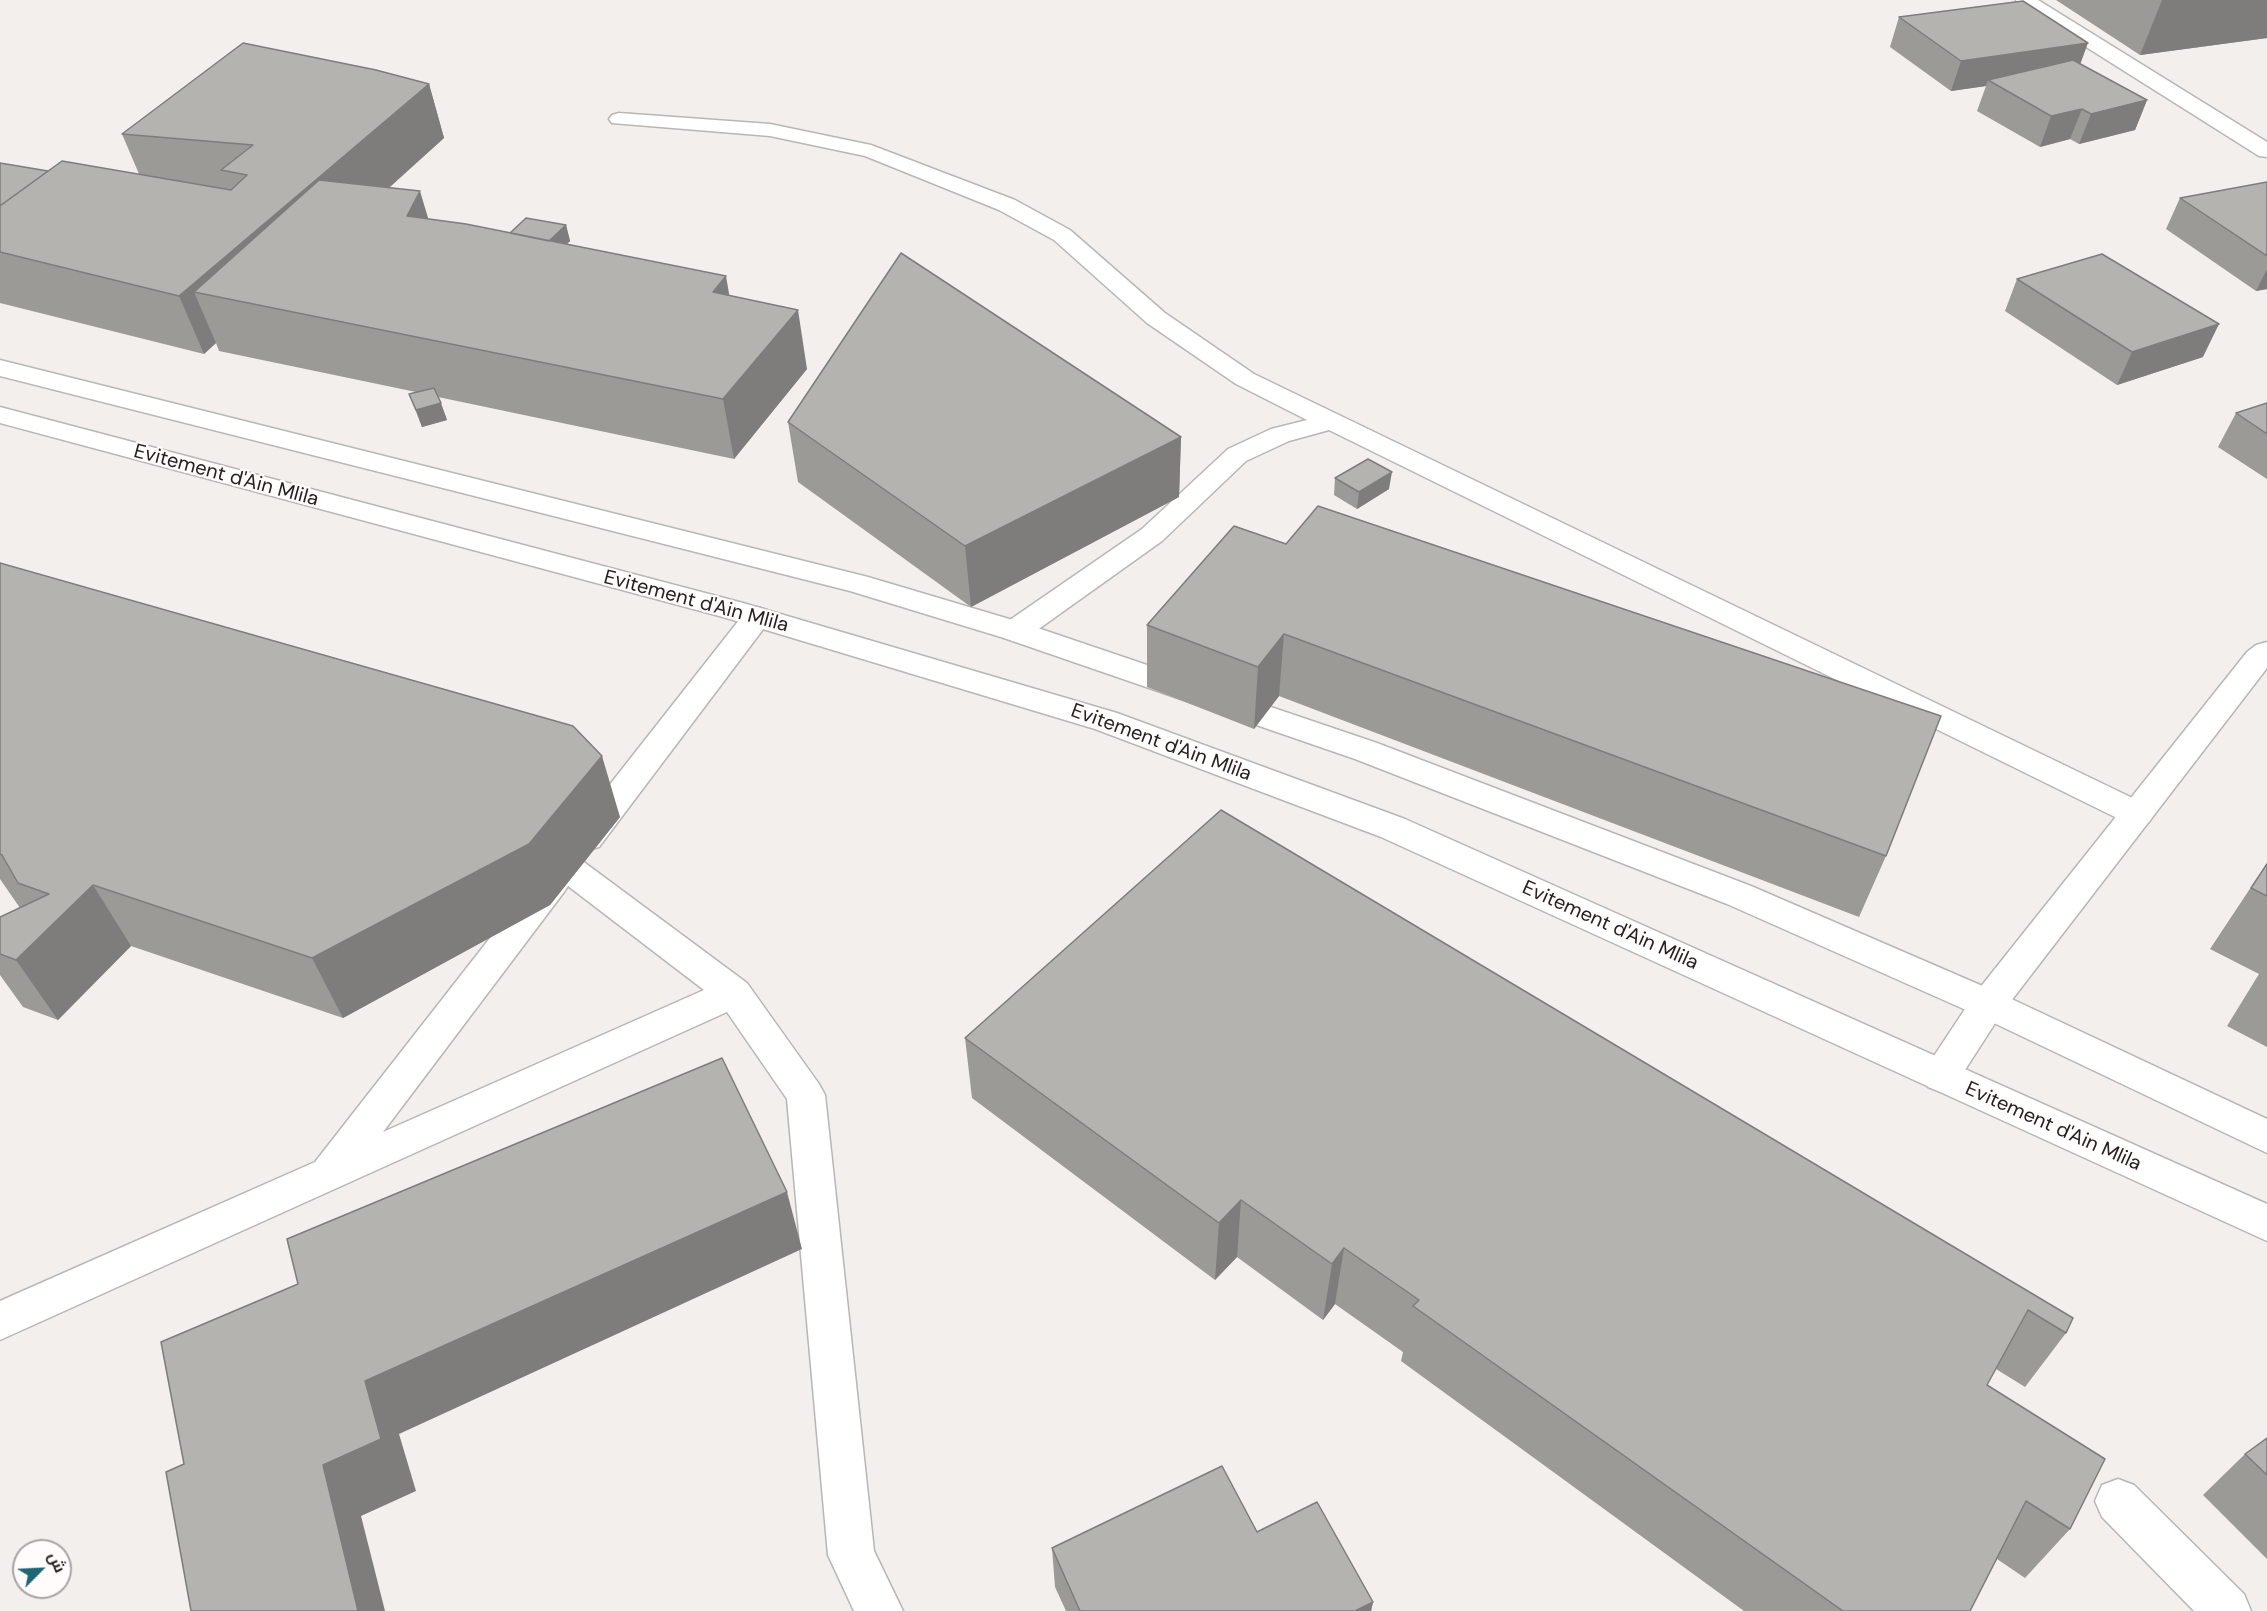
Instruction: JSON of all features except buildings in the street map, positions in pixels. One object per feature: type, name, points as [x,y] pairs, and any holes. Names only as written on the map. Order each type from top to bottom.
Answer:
[{"type":"main road","points":[[2025,0],[2267,151]]},
{"type":"main road","points":[[620,119],[770,130],[871,151],[1007,205],[1062,235],[1156,318],[1245,379],[2136,814]]},
{"type":"main road","points":[[0,369],[858,584],[1015,631],[1366,751],[1739,895],[1988,1004],[2267,1137]]},
{"type":"main road","name":"Evitement d'Ain Mlila","points":[[0,415],[757,617],[1106,721],[1393,828],[2267,1223]]},
{"type":"main road","points":[[1015,631],[1152,535],[1237,455],[1280,435],[1332,421]]},
{"type":"main road","points":[[328,1174],[757,617]]},
{"type":"main road","points":[[1941,1076],[1988,1004],[2258,659],[2267,652]]},
{"type":"main road","points":[[565,866],[734,993],[806,1095],[851,1555],[879,1611]]},
{"type":"main road","points":[[0,1321],[734,993]]},
{"type":"main road","points":[[2118,1501],[2227,1611]]}]
